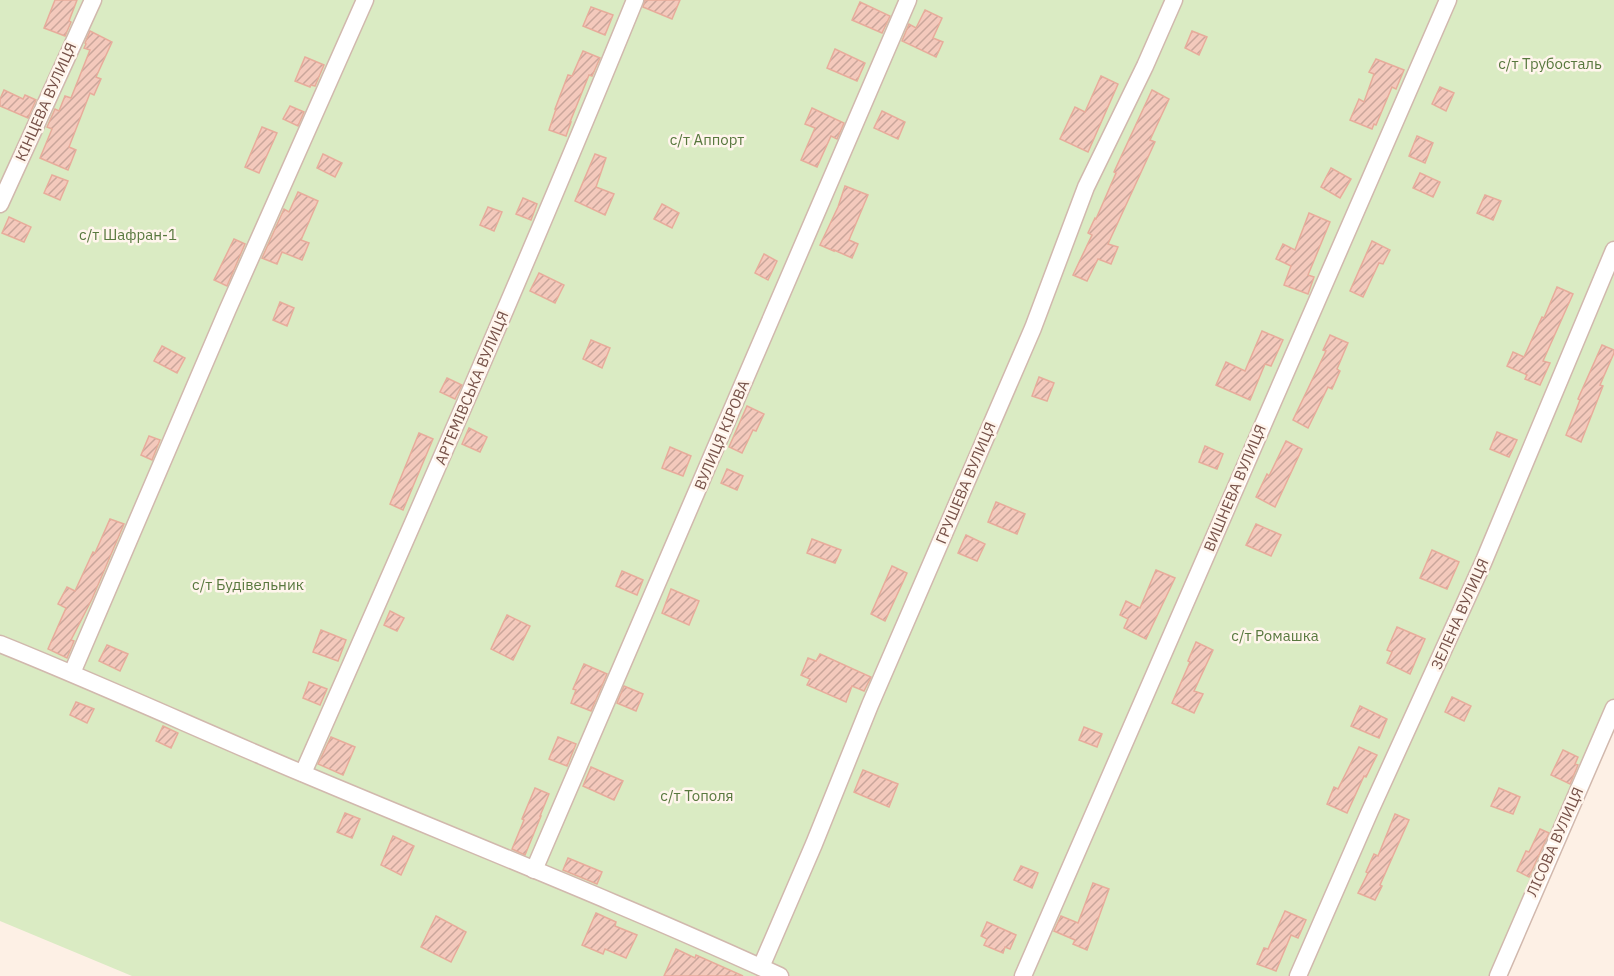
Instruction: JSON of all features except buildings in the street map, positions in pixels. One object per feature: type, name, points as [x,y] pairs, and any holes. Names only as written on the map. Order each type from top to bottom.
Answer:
[{"type":"street","name":"КІНЦЕВА ВУЛИЦЯ","points":[[0,204],[93,0]]},
{"type":"street","points":[[72,673],[227,311],[365,0]]},
{"type":"street","name":"АРТЕМІВСЬКА ВУЛИЦЯ","points":[[303,773],[553,200],[635,0]]},
{"type":"street","name":"ВУЛИЦЯ КІРОВА","points":[[534,870],[908,0]]},
{"type":"street","name":"ГРУШЕВА ВУЛИЦЯ","points":[[760,967],[1033,327],[1086,187],[1145,66],[1174,0]]},
{"type":"street","name":"ВИШНЕВА ВУЛИЦЯ","points":[[1023,976],[1448,0]]},
{"type":"street","name":"ЗЕЛЕНА ВУЛИЦЯ","points":[[1298,976],[1483,563],[1614,250]]},
{"type":"street","points":[[0,644],[780,976]]},
{"type":"street","name":"ЛІСОВА ВУЛИЦЯ","points":[[1498,976],[1614,708]]},
{"type":"green space","points":[[0,0],[1614,0],[1614,719],[1498,976],[132,976],[0,921]]},
{"type":"park label","name":"с/т Трубосталь","points":[[1550,64]]},
{"type":"park label","name":"с/т Аппорт","points":[[707,140]]},
{"type":"park label","name":"с/т Шафран-1","points":[[128,235]]},
{"type":"park label","name":"с/т Будівельник","points":[[248,585]]},
{"type":"park label","name":"с/т Ромашка","points":[[1275,636]]},
{"type":"park label","name":"с/т Тополя","points":[[697,796]]}]
